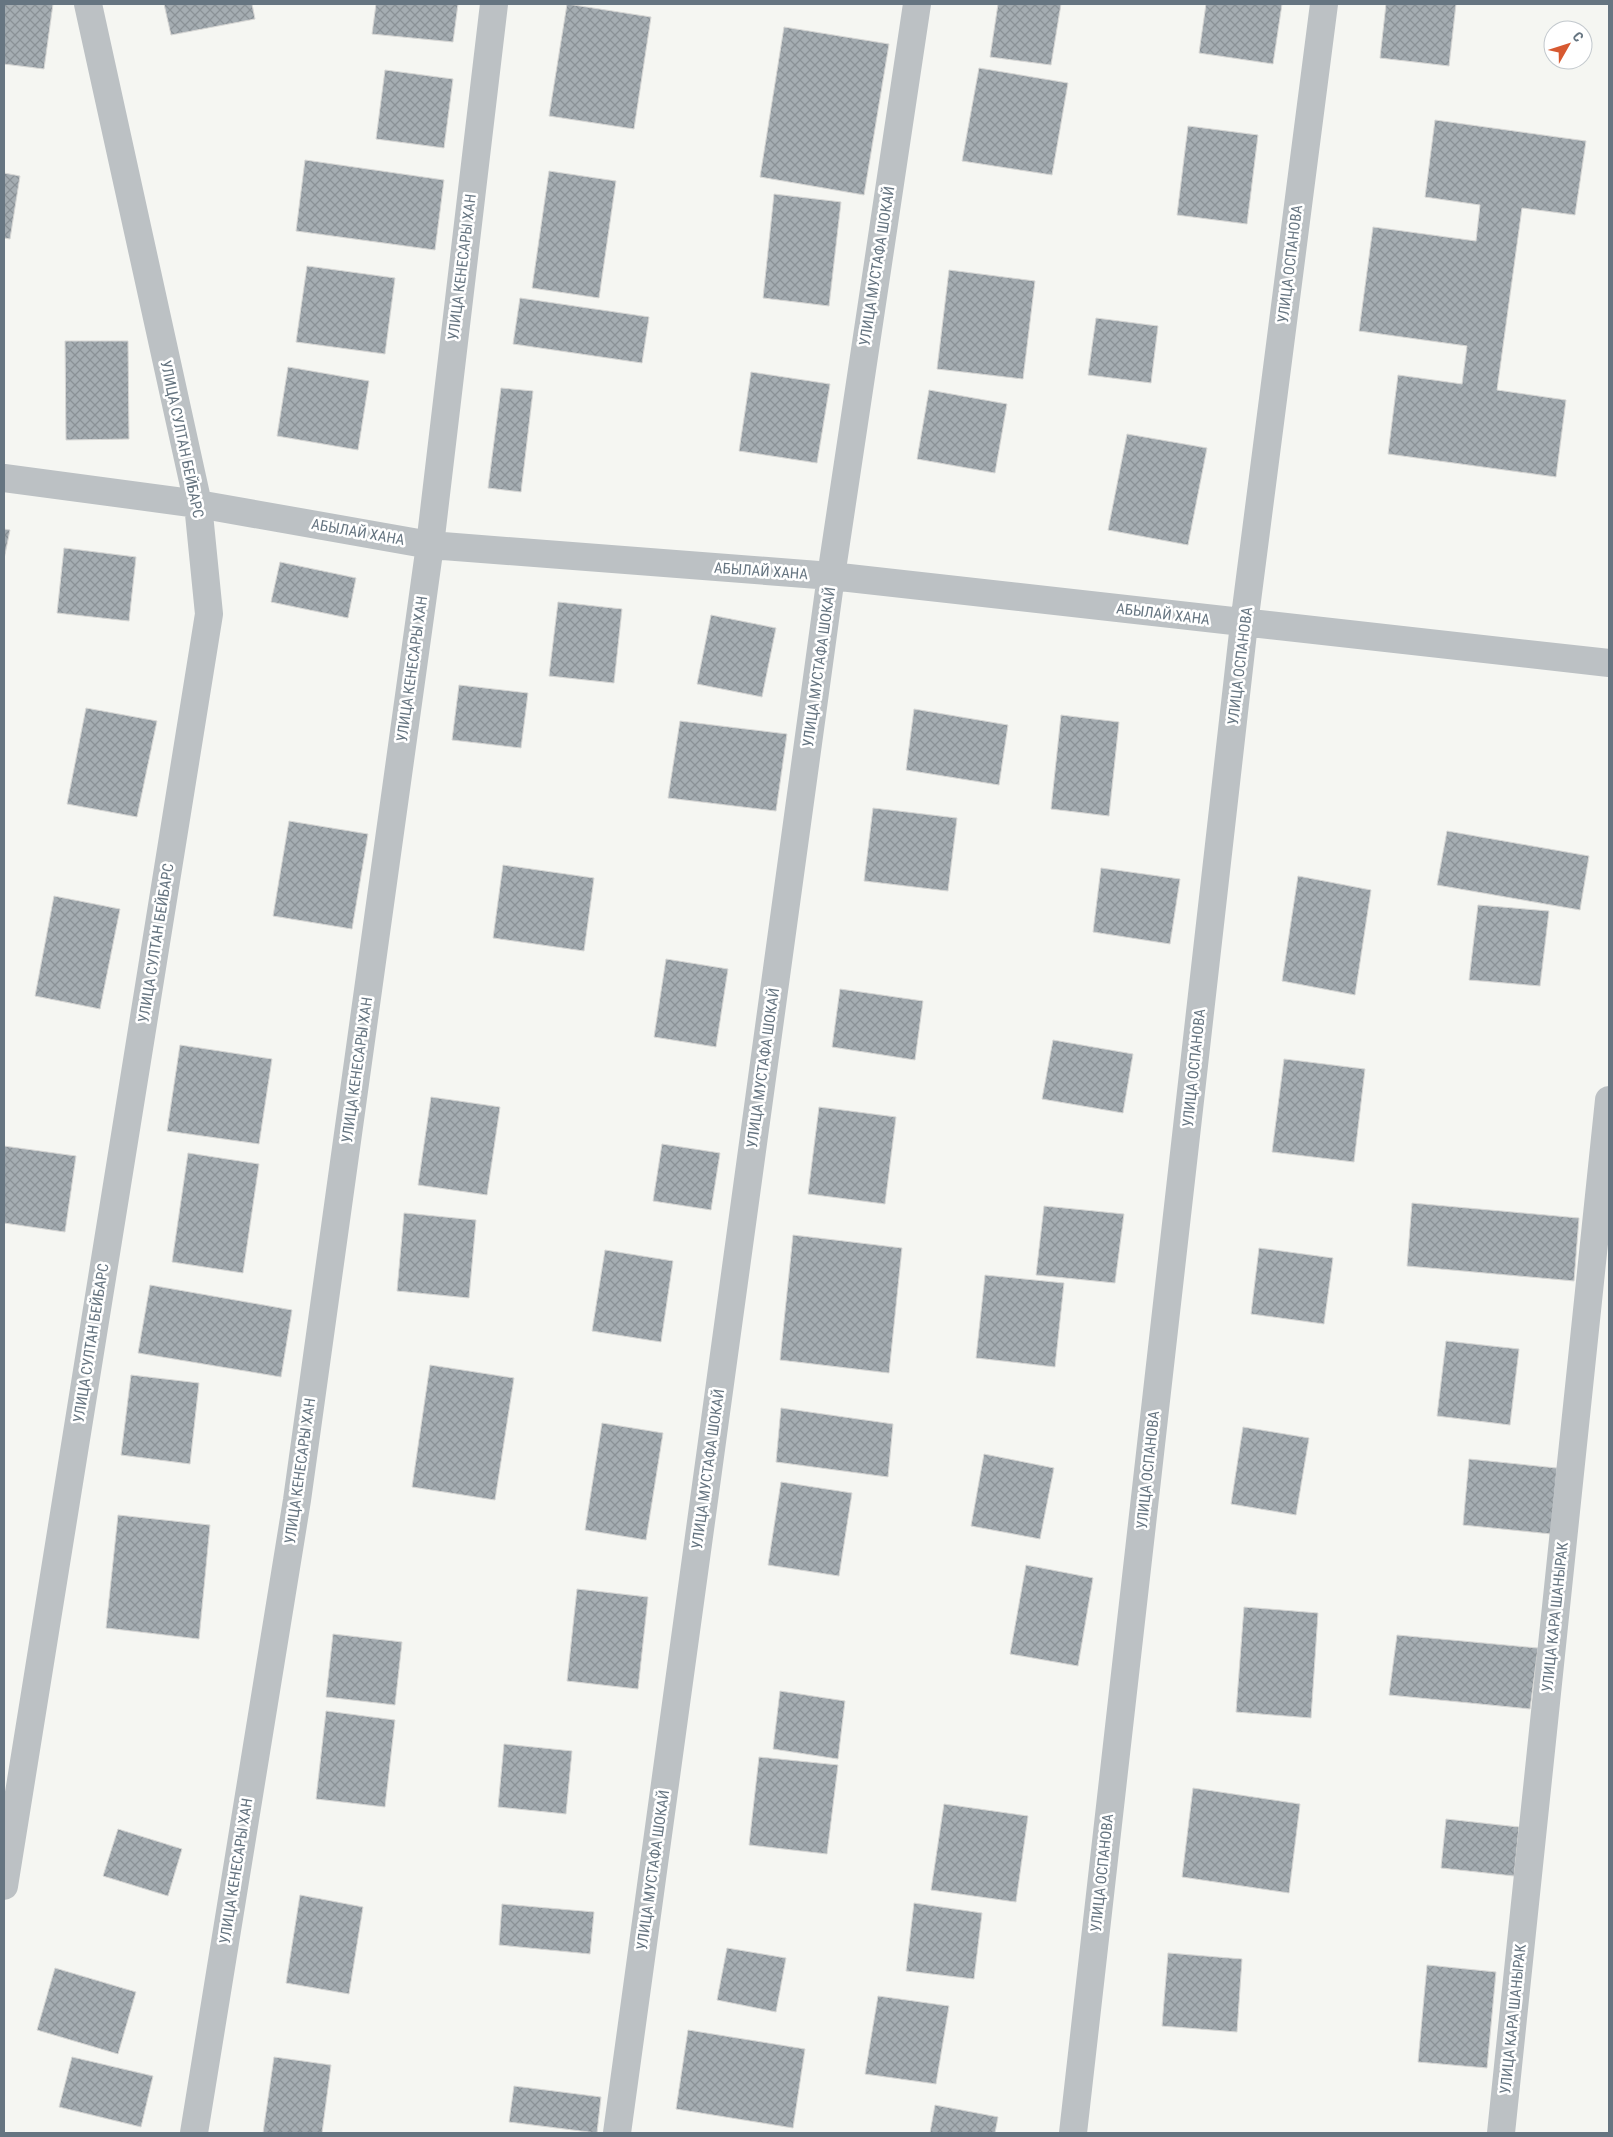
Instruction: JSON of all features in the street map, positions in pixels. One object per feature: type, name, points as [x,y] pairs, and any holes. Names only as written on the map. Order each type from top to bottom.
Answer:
[{"type":"street","name":"УЛИЦА СУЛТАН БЕЙБАРС","points":[[4,1886],[209,614],[198,504],[88,4]]},
{"type":"street","name":"УЛИЦА КЕНЕСАРЫ ХАН","points":[[194,2133],[297,1500],[430,545],[494,4]]},
{"type":"street","name":"УЛИЦА МУСТАФА ШОКАЙ","points":[[617,2133],[831,576],[917,4]]},
{"type":"street","name":"УЛИЦА ОСПАНОВА","points":[[1073,2133],[1244,624],[1324,4]]},
{"type":"street","name":"АБЫЛАЙ ХАНА","points":[[4,478],[198,504],[430,545],[831,576],[1609,664]]},
{"type":"street","name":"УЛИЦА КАРА ШАНЫРАК","points":[[1500,2133],[1609,1100]]},
{"type":"building","points":[[4,4],[53,4],[44,69],[4,64]]},
{"type":"building","points":[[164,4],[252,4],[255,19],[171,35]]},
{"type":"building","points":[[376,4],[458,4],[453,42],[372,34]]},
{"type":"building","points":[[567,4],[651,17],[634,129],[549,116]]},
{"type":"building","points":[[998,4],[1061,4],[1051,65],[990,57]]},
{"type":"building","points":[[1206,4],[1282,4],[1273,64],[1199,53]]},
{"type":"building","points":[[1386,4],[1456,4],[1449,66],[1380,58]]},
{"type":"building","points":[[784,27],[889,44],[864,195],[760,177]]},
{"type":"building","points":[[979,68],[1068,83],[1052,175],[962,161]]},
{"type":"building","points":[[385,70],[453,79],[444,148],[376,139]]},
{"type":"building","points":[[1435,120],[1586,141],[1575,215],[1522,208],[1497,390],[1566,400],[1556,477],[1388,454],[1398,375],[1462,384],[1467,346],[1359,331],[1373,227],[1476,241],[1480,205],[1425,197]]},
{"type":"building","points":[[1188,126],[1258,135],[1247,224],[1177,215]]},
{"type":"building","points":[[305,160],[444,180],[435,250],[296,231]]},
{"type":"building","points":[[549,171],[616,181],[599,298],[532,288]]},
{"type":"building","points":[[4,173],[20,176],[10,239],[4,238]]},
{"type":"building","points":[[774,194],[841,202],[829,306],[763,298]]},
{"type":"building","points":[[307,266],[395,278],[385,354],[296,342]]},
{"type":"building","points":[[949,270],[1035,281],[1023,379],[937,369]]},
{"type":"building","points":[[520,298],[649,317],[642,363],[513,344]]},
{"type":"building","points":[[1096,318],[1158,326],[1151,383],[1088,375]]},
{"type":"building","points":[[65,341],[128,341],[129,439],[66,440]]},
{"type":"building","points":[[288,367],[369,381],[358,450],[277,436]]},
{"type":"building","points":[[751,372],[830,384],[817,463],[739,451]]},
{"type":"building","points":[[501,388],[533,391],[521,492],[488,488]]},
{"type":"building","points":[[929,390],[1007,404],[995,473],[917,459]]},
{"type":"building","points":[[1127,434],[1207,448],[1188,545],[1108,530]]},
{"type":"building","points":[[4,529],[10,530],[4,559]]},
{"type":"building","points":[[64,548],[136,557],[129,621],[57,613]]},
{"type":"building","points":[[280,562],[356,578],[348,618],[271,602]]},
{"type":"building","points":[[558,602],[622,609],[614,683],[549,676]]},
{"type":"building","points":[[711,615],[776,628],[762,697],[697,684]]},
{"type":"building","points":[[459,685],[528,693],[521,748],[452,740]]},
{"type":"building","points":[[86,708],[157,721],[137,817],[67,804]]},
{"type":"building","points":[[914,709],[1008,725],[999,785],[906,770]]},
{"type":"building","points":[[1061,715],[1119,722],[1109,816],[1051,809]]},
{"type":"building","points":[[680,721],[787,734],[776,811],[668,798]]},
{"type":"building","points":[[873,808],[957,818],[948,891],[864,881]]},
{"type":"building","points":[[289,821],[368,834],[352,929],[273,916]]},
{"type":"building","points":[[1447,831],[1589,856],[1580,910],[1437,885]]},
{"type":"building","points":[[503,865],[594,878],[584,951],[493,938]]},
{"type":"building","points":[[1101,868],[1180,879],[1170,944],[1093,932]]},
{"type":"building","points":[[1298,876],[1371,890],[1355,995],[1282,981]]},
{"type":"building","points":[[54,896],[120,909],[100,1009],[35,996]]},
{"type":"building","points":[[1478,905],[1549,911],[1540,986],[1469,980]]},
{"type":"building","points":[[666,959],[728,969],[716,1047],[654,1037]]},
{"type":"building","points":[[840,989],[923,1001],[915,1060],[832,1047]]},
{"type":"building","points":[[1053,1040],[1133,1054],[1123,1113],[1042,1099]]},
{"type":"building","points":[[180,1045],[272,1059],[259,1144],[167,1131]]},
{"type":"building","points":[[1284,1059],[1365,1069],[1354,1162],[1272,1152]]},
{"type":"building","points":[[431,1097],[500,1107],[487,1195],[418,1185]]},
{"type":"building","points":[[819,1107],[896,1117],[885,1204],[808,1194]]},
{"type":"building","points":[[662,1144],[720,1153],[711,1210],[653,1201]]},
{"type":"building","points":[[4,1146],[76,1156],[65,1232],[4,1223]]},
{"type":"building","points":[[188,1153],[259,1164],[243,1273],[172,1262]]},
{"type":"building","points":[[1412,1203],[1579,1218],[1574,1281],[1407,1266]]},
{"type":"building","points":[[1044,1206],[1124,1214],[1115,1283],[1036,1275]]},
{"type":"building","points":[[404,1213],[476,1220],[469,1298],[397,1291]]},
{"type":"building","points":[[793,1235],[902,1248],[889,1373],[780,1360]]},
{"type":"building","points":[[1259,1248],[1333,1258],[1324,1324],[1251,1314]]},
{"type":"building","points":[[605,1250],[673,1261],[661,1342],[592,1331]]},
{"type":"building","points":[[985,1275],[1064,1283],[1055,1367],[976,1358]]},
{"type":"building","points":[[150,1285],[292,1310],[281,1377],[138,1353]]},
{"type":"building","points":[[1446,1341],[1519,1349],[1510,1425],[1437,1416]]},
{"type":"building","points":[[430,1365],[514,1378],[495,1500],[412,1487]]},
{"type":"building","points":[[131,1375],[199,1383],[190,1464],[121,1455]]},
{"type":"building","points":[[781,1408],[893,1424],[888,1477],[776,1462]]},
{"type":"building","points":[[602,1423],[663,1433],[646,1540],[585,1530]]},
{"type":"building","points":[[1243,1427],[1309,1438],[1296,1515],[1231,1504]]},
{"type":"building","points":[[984,1454],[1054,1468],[1040,1539],[971,1526]]},
{"type":"building","points":[[1469,1459],[1557,1468],[1551,1534],[1463,1525]]},
{"type":"building","points":[[781,1482],[852,1493],[839,1576],[768,1565]]},
{"type":"building","points":[[118,1515],[210,1525],[199,1639],[106,1628]]},
{"type":"building","points":[[1026,1565],[1093,1578],[1078,1666],[1010,1654]]},
{"type":"building","points":[[577,1589],[648,1597],[638,1689],[567,1681]]},
{"type":"building","points":[[1244,1607],[1318,1613],[1311,1718],[1236,1712]]},
{"type":"building","points":[[333,1634],[402,1642],[395,1705],[326,1697]]},
{"type":"building","points":[[1397,1635],[1538,1648],[1530,1709],[1389,1695]]},
{"type":"building","points":[[780,1691],[845,1701],[838,1759],[773,1749]]},
{"type":"building","points":[[326,1711],[395,1720],[385,1807],[316,1799]]},
{"type":"building","points":[[504,1744],[572,1751],[566,1814],[498,1807]]},
{"type":"building","points":[[759,1757],[838,1765],[827,1854],[749,1845]]},
{"type":"building","points":[[1193,1788],[1300,1804],[1289,1893],[1182,1877]]},
{"type":"building","points":[[944,1804],[1028,1816],[1016,1902],[931,1890]]},
{"type":"building","points":[[1446,1819],[1519,1827],[1514,1876],[1441,1868]]},
{"type":"building","points":[[118,1829],[182,1849],[168,1896],[103,1876]]},
{"type":"building","points":[[300,1895],[363,1907],[349,1994],[286,1983]]},
{"type":"building","points":[[914,1903],[982,1913],[974,1979],[906,1971]]},
{"type":"building","points":[[502,1904],[594,1912],[590,1954],[499,1945]]},
{"type":"building","points":[[727,1948],[786,1958],[776,2012],[717,2000]]},
{"type":"building","points":[[1168,1953],[1242,1959],[1237,2032],[1162,2026]]},
{"type":"building","points":[[1427,1965],[1496,1972],[1487,2068],[1418,2062]]},
{"type":"building","points":[[55,1968],[136,1992],[118,2054],[37,2030]]},
{"type":"building","points":[[878,1996],[949,2006],[936,2084],[865,2074]]},
{"type":"building","points":[[688,2030],[805,2049],[793,2128],[676,2109]]},
{"type":"building","points":[[72,2057],[153,2076],[141,2127],[59,2107]]},
{"type":"building","points":[[274,2057],[331,2065],[322,2133],[263,2133]]},
{"type":"building","points":[[514,2086],[601,2097],[597,2133],[509,2122]]},
{"type":"building","points":[[935,2105],[998,2117],[995,2133],[930,2133]]}]
